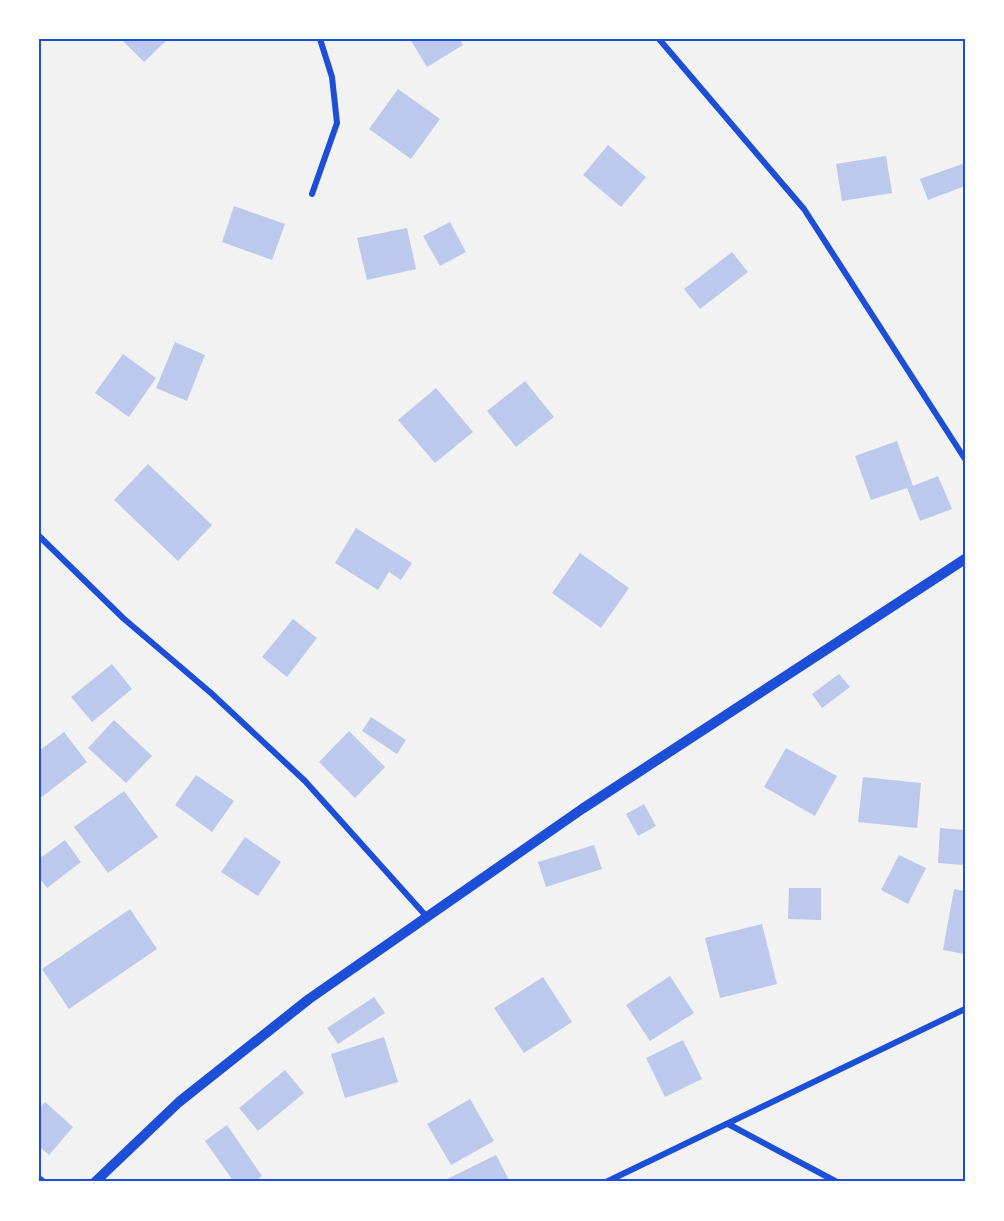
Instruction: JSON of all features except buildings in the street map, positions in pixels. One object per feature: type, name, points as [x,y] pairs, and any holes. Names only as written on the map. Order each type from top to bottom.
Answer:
[{"type":"street","points":[[312,194],[337,123],[332,77],[320,39]]},
{"type":"street","points":[[659,39],[804,208],[965,459]]},
{"type":"street","points":[[39,536],[123,618],[211,693],[305,781],[427,917]]},
{"type":"street","points":[[95,1182],[179,1102],[309,999],[582,809],[965,559]]},
{"type":"street","points":[[606,1182],[965,1009]]},
{"type":"street","points":[[728,1124],[837,1182]]},
{"type":"street","points":[[39,1178],[44,1182]]}]
